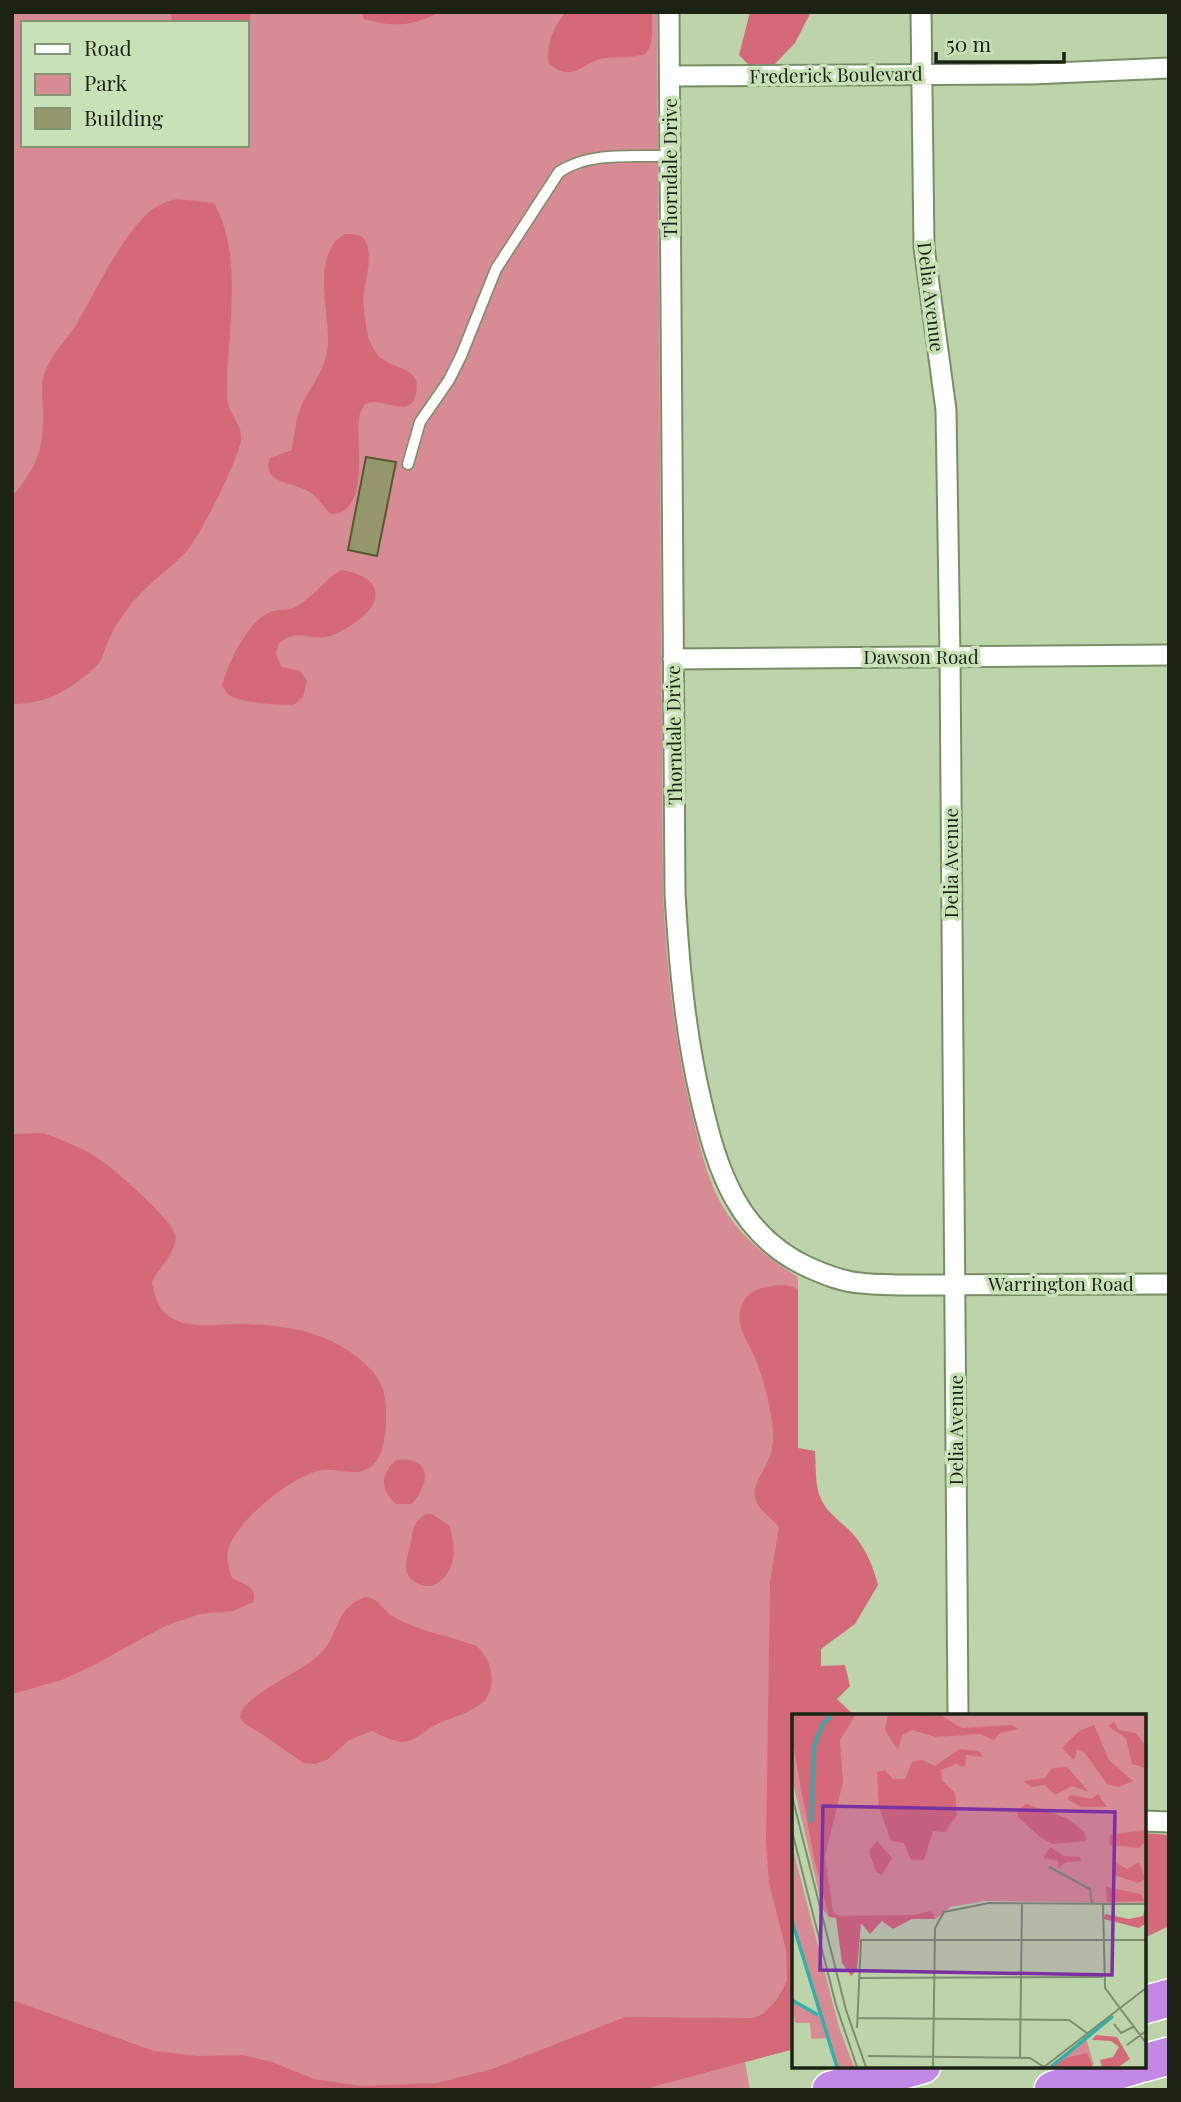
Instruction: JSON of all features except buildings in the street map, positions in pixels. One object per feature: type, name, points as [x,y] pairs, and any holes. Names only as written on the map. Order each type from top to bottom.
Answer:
[{"type":"highway","points":[[1146,2004],[1169,1998]]},
{"type":"highway","points":[[1146,2062],[1169,2056]]},
{"type":"highway","points":[[831,2090],[915,2067]]},
{"type":"highway","points":[[1053,2090],[1129,2067]]},
{"type":"street","name":"Thorndale Drive","points":[[669,12],[675,893],[680,968],[697,1083],[711,1142],[731,1195],[745,1216],[775,1247],[800,1264],[827,1275],[859,1283],[953,1285]]},
{"type":"street","name":"Delia Avenue","points":[[921,12],[924,247],[946,410],[958,1714]]},
{"type":"street","name":"Frederick Boulevard","points":[[671,76],[1031,74],[1169,68]]},
{"type":"street","name":"Dawson Road","points":[[673,659],[1169,655]]},
{"type":"street","name":"Warrington Road","points":[[953,1285],[1169,1284]]},
{"type":"street","points":[[1146,1821],[1169,1822]]},
{"type":"lane","points":[[408,464],[419,422],[449,380],[496,269],[559,172],[570,165],[594,159],[670,156]]},
{"type":"green space","points":[[12,12],[657,12],[663,889],[669,977],[687,1094],[703,1158],[715,1192],[734,1223],[750,1241],[798,1277],[797,1714],[792,1714],[792,2050],[745,2062],[750,2090],[157,2090],[12,2052]]},
{"type":"shaded area","points":[[171,12],[251,12],[248,28],[248,21],[172,21]]},
{"type":"shaded area","points":[[361,12],[441,12],[412,23],[386,24],[364,19]]},
{"type":"shaded area","points":[[566,12],[652,12],[650,47],[645,54],[597,60],[572,72],[558,70],[549,64],[548,50],[554,29]]},
{"type":"shaded area","points":[[750,12],[811,12],[795,43],[774,65],[753,69],[739,55]]},
{"type":"shaded area","points":[[178,199],[214,203],[229,248],[232,298],[227,397],[241,435],[238,451],[217,500],[191,546],[133,602],[115,627],[96,666],[57,694],[40,701],[12,704],[12,496],[28,476],[38,456],[43,422],[43,376],[129,235],[150,211],[163,203]]},
{"type":"shaded area","points":[[344,234],[360,236],[367,244],[369,258],[364,305],[366,328],[372,346],[383,359],[410,373],[417,385],[415,398],[407,406],[398,407],[377,402],[365,404],[359,418],[356,491],[351,503],[343,511],[331,514],[311,493],[275,478],[268,467],[270,458],[292,450],[303,402],[325,359],[328,342],[325,269],[334,244]]},
{"type":"shaded area","points":[[341,570],[358,574],[369,581],[374,587],[375,598],[363,616],[339,632],[319,638],[297,635],[279,643],[276,653],[281,667],[300,671],[307,681],[303,697],[294,705],[287,705],[251,702],[228,694],[222,686],[233,656],[260,618],[268,613],[299,605]]},
{"type":"shaded area","points":[[43,1133],[101,1160],[138,1192],[171,1227],[175,1234],[174,1246],[152,1282],[156,1299],[170,1317],[190,1324],[283,1327],[329,1340],[356,1356],[377,1377],[384,1393],[386,1422],[380,1454],[369,1468],[358,1472],[322,1470],[297,1480],[268,1500],[235,1536],[228,1551],[229,1570],[232,1578],[251,1589],[253,1602],[233,1611],[200,1614],[165,1626],[62,1680],[12,1694],[12,1134]]},
{"type":"shaded area","points":[[786,1285],[798,1289],[798,1448],[815,1451],[821,1500],[863,1547],[878,1585],[855,1624],[821,1649],[821,1666],[845,1665],[850,1686],[837,1699],[853,1714],[792,1714],[792,2050],[641,2090],[12,2090],[12,2000],[154,2051],[198,2056],[243,2055],[272,2062],[314,2079],[361,2086],[437,2083],[492,2069],[625,2017],[753,2018],[767,2010],[778,1998],[787,1981],[786,1950],[769,1883],[766,1842],[770,1583],[779,1527],[761,1509],[755,1497],[756,1485],[771,1453],[773,1430],[763,1381],[740,1321],[744,1300],[748,1295],[765,1287]]},
{"type":"shaded area","points":[[396,1460],[416,1462],[425,1472],[423,1487],[412,1504],[396,1504],[385,1488],[385,1476]]},
{"type":"shaded area","points":[[426,1514],[432,1514],[450,1526],[453,1546],[449,1571],[431,1586],[414,1581],[408,1575],[406,1567],[414,1527]]},
{"type":"shaded area","points":[[366,1597],[378,1602],[392,1616],[402,1621],[477,1646],[487,1659],[490,1670],[491,1686],[488,1695],[475,1708],[437,1724],[408,1741],[395,1741],[372,1731],[349,1740],[327,1760],[315,1764],[303,1763],[245,1724],[240,1718],[241,1712],[256,1696],[320,1654],[348,1607]]},
{"type":"shaded area","points":[[1146,1833],[1169,1835],[1169,1926],[1146,1937]]}]
